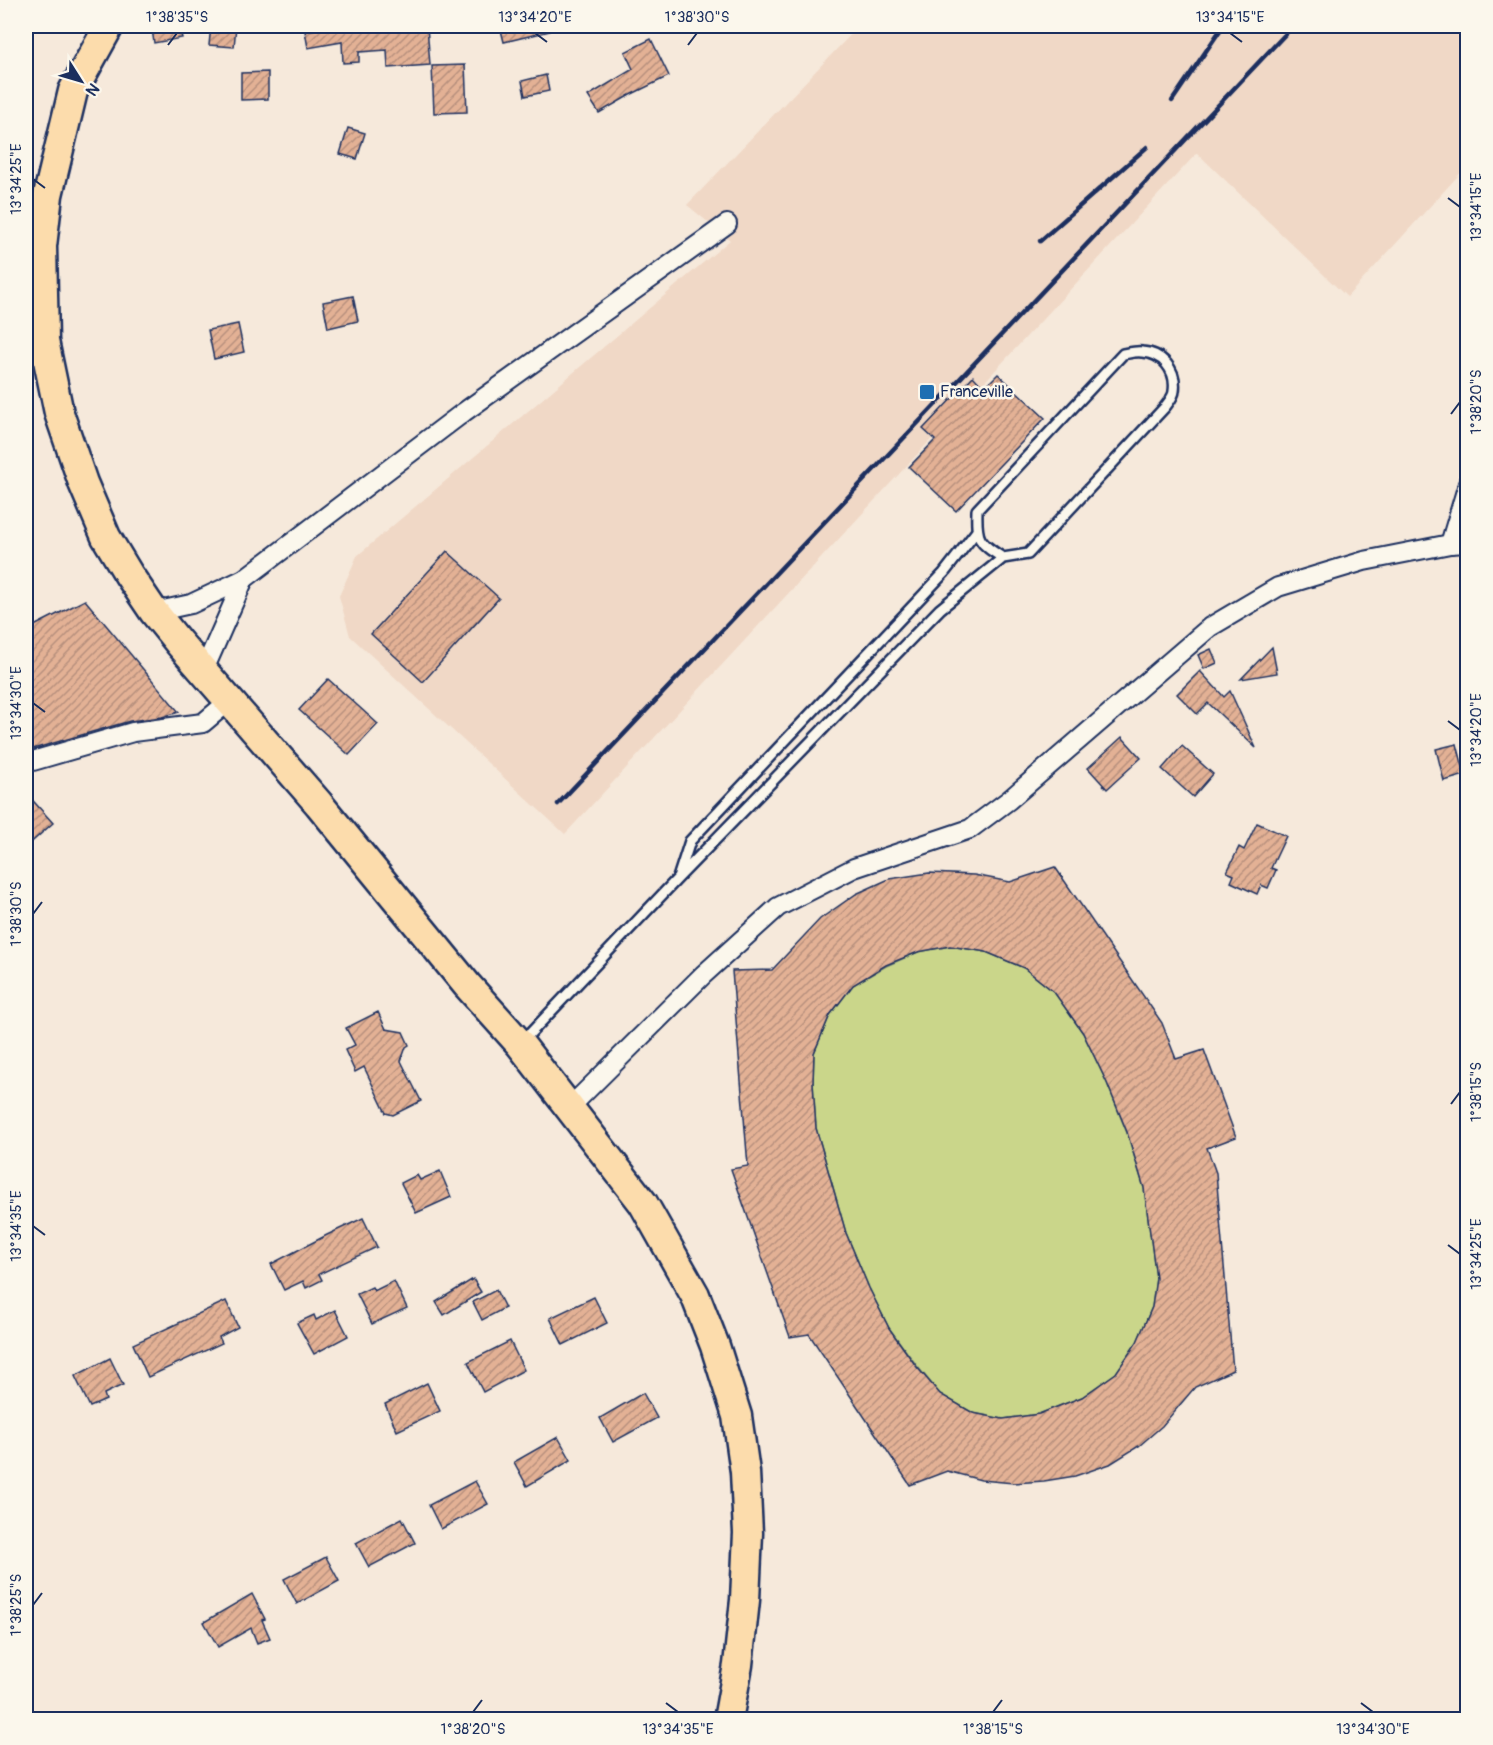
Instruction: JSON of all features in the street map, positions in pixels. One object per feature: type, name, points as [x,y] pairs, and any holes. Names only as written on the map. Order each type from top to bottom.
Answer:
[{"type":"main road","points":[[109,26],[73,91],[48,195],[42,246],[44,341],[59,413],[83,483],[106,537],[154,612],[326,812],[570,1107],[643,1203],[695,1295],[715,1346],[737,1416],[745,1472],[748,1533],[745,1600],[738,1665],[728,1719]]},
{"type":"street","points":[[154,612],[191,604],[244,579],[464,412],[727,224]]},
{"type":"street","points":[[570,1107],[703,975],[778,908],[854,868],[970,829],[1009,800],[1210,627],[1278,587],[1364,561],[1459,544],[1467,484]]},
{"type":"street","points":[[204,670],[244,579]]},
{"type":"street","points":[[26,763],[133,732],[203,723],[229,701]]},
{"type":"lane","points":[[520,1044],[940,609],[1003,558],[1028,554],[1165,407],[1174,392],[1173,375],[1167,363],[1154,354],[1141,352],[1123,354],[977,510],[976,532],[944,573],[690,842],[678,878]]},
{"type":"lane","points":[[976,532],[988,548],[1003,558]]},
{"type":"shaded area","points":[[859,26],[1467,26],[1467,166],[1347,297],[1197,153],[565,834],[350,636],[339,596],[357,556],[730,240],[687,205]]},
{"type":"green space","points":[[950,946],[986,952],[1024,968],[1054,992],[1083,1033],[1107,1083],[1127,1133],[1144,1188],[1156,1278],[1152,1307],[1137,1342],[1116,1373],[1082,1397],[1039,1414],[1003,1419],[973,1413],[940,1394],[917,1366],[889,1328],[869,1288],[846,1233],[816,1128],[814,1053],[830,1015],[853,985],[886,966],[918,952]]},
{"type":"building","points":[[179,26],[182,38],[154,43],[152,29]]},
{"type":"building","points":[[211,26],[236,26],[234,47],[209,45]]},
{"type":"building","points":[[334,26],[427,26],[430,65],[388,68],[387,50],[359,52],[359,62],[343,63],[342,42],[308,48],[305,31]]},
{"type":"building","points":[[500,26],[549,26],[550,31],[504,42]]},
{"type":"building","points":[[651,39],[669,76],[599,113],[588,96],[633,69],[625,52]]},
{"type":"building","points":[[465,65],[467,112],[434,113],[432,66]]},
{"type":"building","points":[[268,72],[268,99],[241,100],[241,73]]},
{"type":"building","points":[[546,75],[549,91],[525,96],[522,81]]},
{"type":"building","points":[[348,128],[365,133],[357,159],[340,154]]},
{"type":"building","points":[[353,296],[358,321],[328,328],[323,302]]},
{"type":"building","points":[[238,324],[244,352],[214,359],[208,330]]},
{"type":"building","points":[[998,374],[1045,418],[956,511],[909,467],[935,440],[923,429],[973,376],[984,388]]},
{"type":"building","points":[[447,551],[499,598],[423,682],[371,634]]},
{"type":"building","points":[[85,600],[179,712],[162,717],[130,721],[26,751],[26,630]]},
{"type":"building","points":[[1272,647],[1277,673],[1241,679]]},
{"type":"building","points":[[1211,649],[1217,663],[1204,669],[1198,655]]},
{"type":"building","points":[[1200,671],[1224,697],[1230,691],[1256,748],[1208,703],[1197,714],[1177,694]]},
{"type":"building","points":[[328,679],[378,724],[349,755],[299,710]]},
{"type":"building","points":[[1122,737],[1141,758],[1107,789],[1088,768]]},
{"type":"building","points":[[1457,744],[1465,775],[1444,781],[1436,749]]},
{"type":"building","points":[[1182,746],[1213,774],[1193,797],[1162,769]]},
{"type":"building","points":[[26,793],[53,823],[26,847]]},
{"type":"building","points":[[1257,823],[1286,836],[1271,868],[1276,870],[1268,888],[1261,885],[1257,894],[1231,882],[1234,875],[1227,872],[1239,847],[1244,850]]},
{"type":"building","points":[[1055,867],[1162,1023],[1176,1059],[1204,1050],[1236,1137],[1207,1148],[1216,1173],[1233,1370],[1195,1387],[1162,1426],[1139,1446],[1110,1464],[1075,1476],[1014,1483],[981,1480],[947,1471],[910,1485],[809,1334],[790,1337],[731,1169],[748,1166],[732,971],[772,970],[820,919],[856,894],[889,879],[929,873],[974,875],[1010,882]],"holes":[[[950,946],[986,952],[1024,968],[1054,992],[1083,1033],[1127,1132],[1144,1188],[1156,1278],[1152,1307],[1137,1342],[1116,1373],[1082,1397],[1039,1414],[1003,1419],[973,1413],[940,1394],[916,1366],[889,1328],[846,1233],[816,1128],[813,1083],[814,1053],[830,1015],[853,985],[886,965],[918,952]]]},
{"type":"building","points":[[378,1012],[386,1029],[403,1032],[409,1045],[401,1061],[421,1101],[393,1115],[386,1113],[364,1067],[355,1072],[345,1050],[355,1045],[346,1028]]},
{"type":"building","points":[[440,1171],[451,1197],[416,1213],[401,1183],[417,1175],[420,1180]]},
{"type":"building","points":[[363,1218],[377,1247],[319,1274],[322,1280],[306,1288],[303,1281],[284,1290],[271,1264]]},
{"type":"building","points":[[473,1279],[481,1292],[444,1315],[436,1302]]},
{"type":"building","points":[[394,1281],[407,1308],[372,1324],[357,1294],[372,1287],[374,1291]]},
{"type":"building","points":[[496,1290],[505,1308],[482,1320],[473,1302]]},
{"type":"building","points":[[594,1297],[607,1323],[563,1345],[550,1318]]},
{"type":"building","points":[[226,1301],[238,1327],[219,1337],[222,1343],[148,1377],[133,1344]]},
{"type":"building","points":[[335,1310],[348,1336],[314,1354],[297,1323],[314,1315],[316,1320]]},
{"type":"building","points":[[510,1341],[524,1370],[483,1392],[468,1362]]},
{"type":"building","points":[[110,1358],[123,1385],[104,1394],[106,1400],[90,1407],[75,1376]]},
{"type":"building","points":[[427,1383],[440,1411],[397,1431],[385,1404]]},
{"type":"building","points":[[643,1393],[657,1418],[613,1442],[600,1418]]},
{"type":"building","points":[[558,1437],[571,1460],[527,1486],[514,1462]]},
{"type":"building","points":[[475,1481],[488,1504],[441,1529],[429,1505]]},
{"type":"building","points":[[402,1518],[415,1543],[369,1567],[356,1543]]},
{"type":"building","points":[[326,1557],[339,1581],[297,1604],[284,1579]]},
{"type":"building","points":[[252,1594],[265,1619],[262,1620],[270,1638],[257,1643],[251,1628],[218,1647],[204,1622]]},
{"type":"railway","points":[[1172,101],[1223,26]]},
{"type":"railway","points":[[558,804],[1293,26]]},
{"type":"railway","points":[[1040,241],[1147,147]]},
{"type":"place","name":"Franceville","points":[[927,392]]}]
